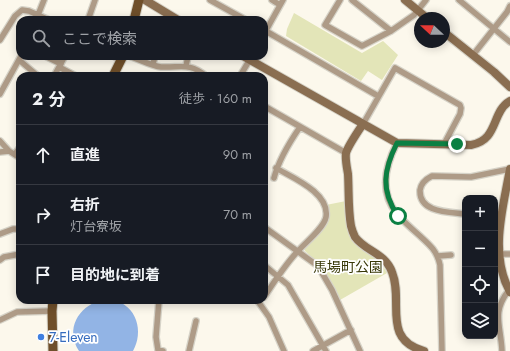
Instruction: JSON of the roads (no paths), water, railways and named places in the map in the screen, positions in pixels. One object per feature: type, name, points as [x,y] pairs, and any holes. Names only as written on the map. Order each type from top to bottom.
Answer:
[{"type":"main road","points":[[135,16],[139,0]]},
{"type":"main road","points":[[115,72],[121,60]]},
{"type":"main road","points":[[53,304],[53,351]]},
{"type":"street","points":[[38,16],[44,0]]},
{"type":"street","points":[[89,16],[95,0]]},
{"type":"street","points":[[145,0],[166,16]]},
{"type":"street","points":[[210,0],[239,16]]},
{"type":"street","points":[[268,27],[282,2],[272,0]]},
{"type":"street","points":[[340,0],[325,25],[362,46],[390,31],[414,15],[426,0]]},
{"type":"street","points":[[352,0],[390,31]]},
{"type":"street","points":[[404,0],[418,11]]},
{"type":"street","points":[[458,0],[510,42]]},
{"type":"street","points":[[473,55],[507,12],[510,6]]},
{"type":"street","points":[[0,40],[15,16],[20,11],[24,10],[34,16]]},
{"type":"street","points":[[268,34],[378,96]]},
{"type":"street","points":[[450,37],[499,76],[510,87]]},
{"type":"street","points":[[0,94],[19,60]]},
{"type":"street","points":[[22,60],[34,72]]},
{"type":"street","points":[[51,60],[70,72]]},
{"type":"street","points":[[56,72],[64,60]]},
{"type":"street","points":[[135,60],[160,67],[186,66],[197,69],[201,72]]},
{"type":"street","points":[[153,64],[154,60]]},
{"type":"street","points":[[186,66],[187,60]]},
{"type":"street","points":[[242,72],[247,60]]},
{"type":"street","points":[[253,60],[397,143],[471,145],[479,143],[490,133],[504,106],[510,101]]},
{"type":"street","points":[[424,351],[409,345],[399,333],[396,316],[396,289],[393,272],[389,265],[376,252],[362,244],[352,232],[346,153],[395,68],[460,105],[460,114],[444,144]]},
{"type":"street","points":[[268,108],[346,153]]},
{"type":"street","points":[[274,178],[276,168],[286,146],[300,127]]},
{"type":"street","points":[[0,141],[9,151],[15,154]]},
{"type":"street","points":[[397,143],[386,169],[385,183],[392,207],[398,216],[432,247],[438,256],[440,265],[442,351]]},
{"type":"street","points":[[0,152],[9,151]]},
{"type":"street","points":[[268,291],[297,251],[318,230],[326,217],[325,207],[319,196],[312,189],[276,168]]},
{"type":"street","points":[[462,214],[432,209],[426,206],[421,198],[420,190],[422,183],[427,178],[432,176],[471,176],[510,169],[498,220]]},
{"type":"street","points":[[0,234],[16,229]]},
{"type":"street","points":[[268,230],[318,266],[332,290],[360,351]]},
{"type":"street","points":[[498,254],[510,254]]},
{"type":"street","points":[[0,260],[4,257],[16,255]]},
{"type":"street","points":[[438,256],[451,255]]},
{"type":"street","points":[[498,258],[510,291],[502,299],[498,310],[502,351]]},
{"type":"street","points":[[268,268],[288,285],[324,348]]},
{"type":"street","points":[[159,304],[156,337],[158,350],[163,351]]},
{"type":"street","points":[[261,304],[269,317],[284,351]]},
{"type":"street","points":[[0,320],[17,312],[52,311]]},
{"type":"street","points":[[189,351],[196,321]]},
{"type":"street","points":[[313,351],[324,348],[351,330]]},
{"type":"water","points":[[92,304],[123,304],[128,307],[133,313],[138,328],[138,336],[133,351],[79,351],[73,335],[74,327],[80,313]]},
{"type":"place","name":"7-Eleven","points":[[41,337]]},
{"type":"park label","name":"馬場町公園","points":[[348,267]]}]
